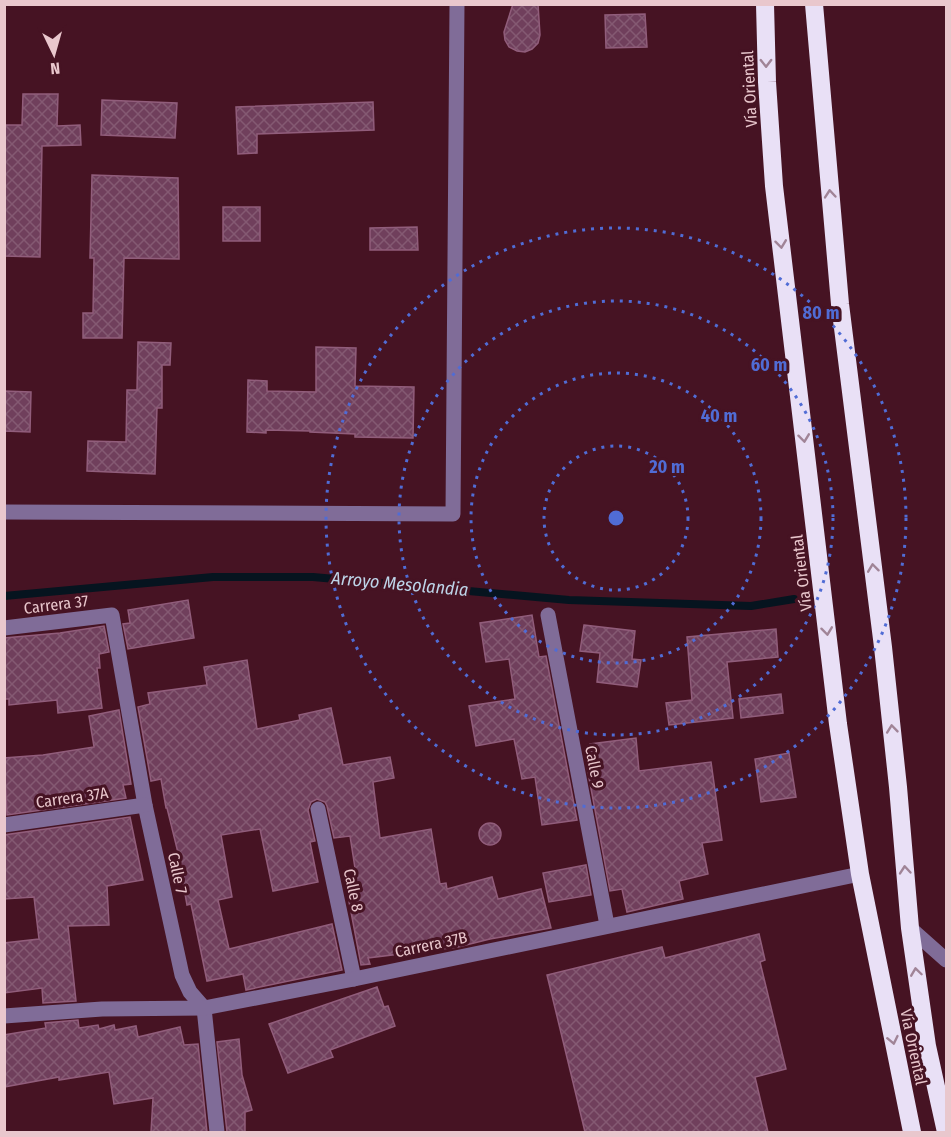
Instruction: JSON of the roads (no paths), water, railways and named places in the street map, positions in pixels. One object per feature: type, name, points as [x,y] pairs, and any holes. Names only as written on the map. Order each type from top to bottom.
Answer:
[{"type":"highway","name":"Vía Oriental","points":[[765,4],[767,82],[774,186],[838,724],[860,874],[912,1132]]},
{"type":"highway","name":"Vía Oriental","points":[[814,4],[840,304],[883,647],[910,928],[927,1047],[946,1132]]},
{"type":"street","points":[[4,512],[453,514],[457,4]]},
{"type":"street","name":"Carrera 37","points":[[4,628],[112,615]]},
{"type":"street","name":"Calle 7","points":[[112,615],[145,805],[182,975],[190,992],[204,1008]]},
{"type":"street","name":"Calle 9","points":[[548,615],[607,925]]},
{"type":"street","name":"Carrera 37A","points":[[4,825],[145,805]]},
{"type":"street","name":"Calle 8","points":[[318,809],[354,979]]},
{"type":"street","name":"Carrera 37B","points":[[4,1016],[102,1009],[204,1008],[860,874]]},
{"type":"street","points":[[910,928],[946,960]]},
{"type":"street","points":[[204,1008],[217,1132]]},
{"type":"waterway","name":"Arroyo Mesolandia","points":[[4,596],[213,577],[313,577],[569,600],[751,606],[794,599]]}]
